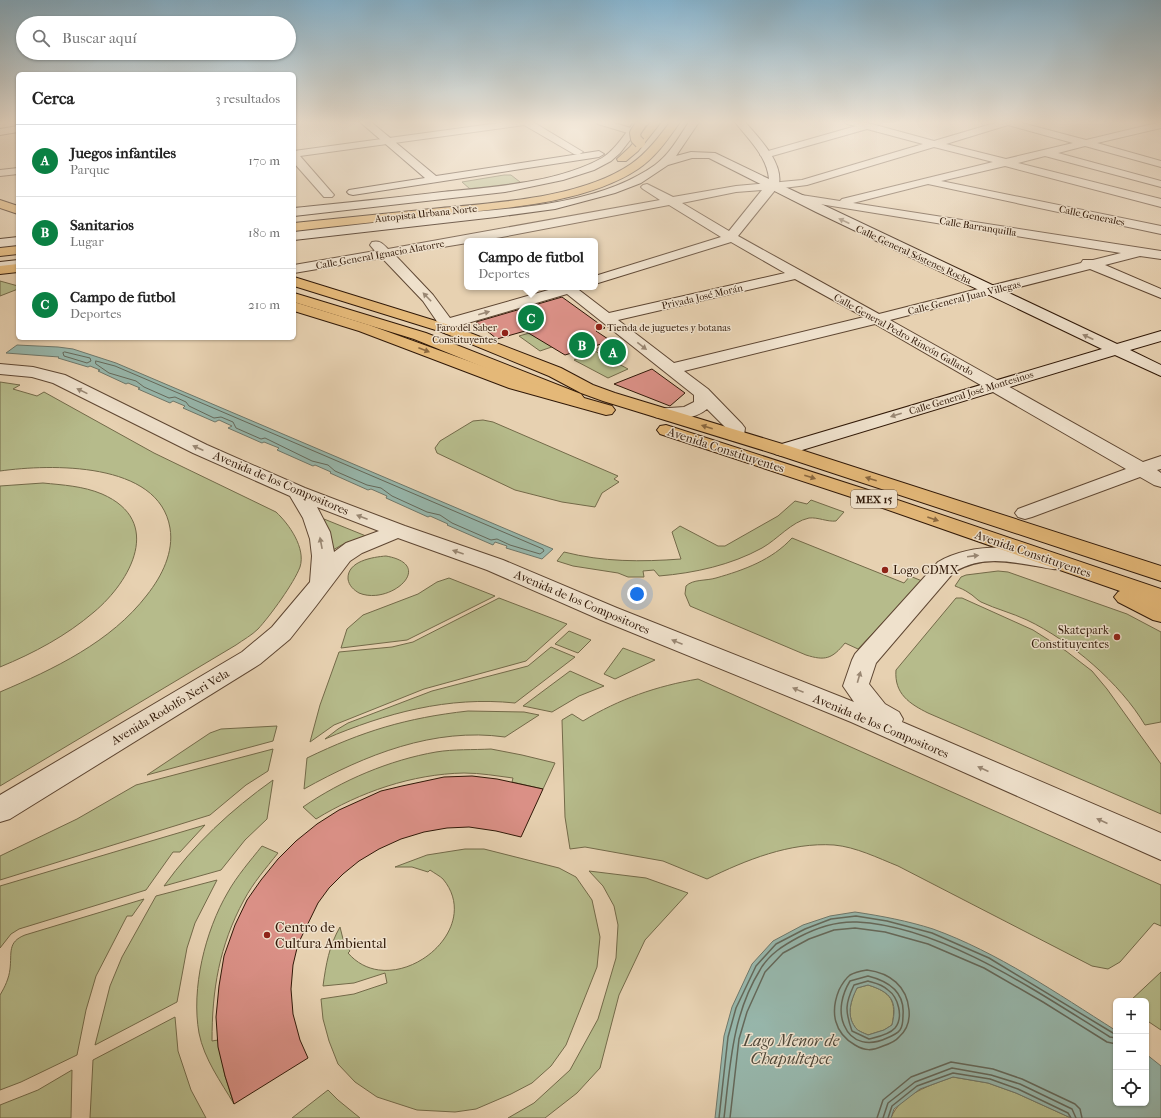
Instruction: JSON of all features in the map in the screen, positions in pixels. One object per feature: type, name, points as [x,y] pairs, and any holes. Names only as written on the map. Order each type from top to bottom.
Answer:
[{"type":"main road","points":[[296,216],[487,195],[558,182],[581,174]]},
{"type":"main road","name":"Autopista Urbana Norte","points":[[296,216],[481,198],[544,187],[588,174]]},
{"type":"main road","points":[[296,224],[499,202],[564,190],[611,174]]},
{"type":"main road","name":"Autopista Urbana Norte","points":[[296,227],[532,200],[581,189],[619,174]]},
{"type":"main road","points":[[0,198],[16,203]]},
{"type":"main road","points":[[0,205],[16,210]]},
{"type":"main road","points":[[0,245],[16,243]]},
{"type":"main road","points":[[0,252],[16,250]]},
{"type":"main road","points":[[0,255],[16,254]]},
{"type":"main road","points":[[0,259],[16,257]]},
{"type":"main road","points":[[0,270],[16,268]]},
{"type":"main road","points":[[296,280],[442,326],[570,373],[609,396]]},
{"type":"main road","name":"Avenida Constituyentes","points":[[296,290],[432,330],[587,396],[609,396],[735,435],[932,498],[1161,574]]},
{"type":"main road","name":"Avenida Constituyentes","points":[[296,298],[420,336],[861,494],[1161,597]]},
{"type":"main road","points":[[296,307],[364,328],[515,384],[587,396]]},
{"type":"main road","points":[[442,326],[555,372],[587,396]]},
{"type":"main road","points":[[932,498],[971,504],[997,511],[1161,564]]},
{"type":"main road","points":[[1061,563],[1161,614]]},
{"type":"street","points":[[314,174],[335,194]]},
{"type":"street","points":[[426,174],[433,180]]},
{"type":"street","points":[[314,198],[470,174]]},
{"type":"street","points":[[296,212],[471,194],[530,185],[571,174]]},
{"type":"street","points":[[296,236],[485,214],[556,204],[588,197],[624,185],[647,174]]},
{"type":"street","name":"Calle General Sóstenes Rocha","points":[[749,174],[1161,372]]},
{"type":"street","points":[[598,279],[731,237],[751,210],[773,186],[775,174]]},
{"type":"street","name":"Calle General Ignacio Alatorre","points":[[468,238],[503,234],[736,189],[803,183],[833,174]]},
{"type":"street","points":[[820,209],[959,174]]},
{"type":"street","points":[[1052,174],[1161,203]]},
{"type":"street","points":[[1124,174],[1161,184]]},
{"type":"street","name":"Calle Generales","points":[[928,182],[1161,230]]},
{"type":"street","name":"Calle General Pedro Rincón Gallardo","points":[[647,187],[731,237],[878,318],[1161,481]]},
{"type":"street","points":[[907,187],[937,196]]},
{"type":"street","name":"Calle Barranquilla","points":[[795,197],[1161,255]]},
{"type":"street","points":[[1011,232],[1161,294]]},
{"type":"street","name":"Calle General Ignacio Alatorre","points":[[296,269],[380,248],[464,238]]},
{"type":"street","points":[[380,248],[435,305],[442,326],[563,290]]},
{"type":"street","name":"Calle General Juan Villegas","points":[[671,369],[991,291],[1139,252]]},
{"type":"street","points":[[0,266],[16,264]]},
{"type":"street","name":"Privada José Morán","points":[[606,318],[798,274]]},
{"type":"street","points":[[572,290],[702,394],[736,428],[735,435]]},
{"type":"street","name":"Calle General José Montesinos","points":[[782,450],[1161,336]]},
{"type":"street","name":"Avenida de los Compositores","points":[[0,370],[33,372],[59,379],[200,449],[298,492],[398,531],[495,566],[609,614],[860,715],[1161,847]]},
{"type":"street","points":[[661,413],[686,413],[698,409],[703,403],[702,394]]},
{"type":"street","points":[[1025,513],[1161,462]]},
{"type":"street","points":[[298,492],[314,517],[319,531],[323,548],[321,582]]},
{"type":"street","name":"Avenida Rodolfo Neri Vela","points":[[0,810],[251,658],[281,633],[308,601],[342,556],[354,548],[398,531]]},
{"type":"street","points":[[958,758],[876,712],[856,686],[864,660],[932,582],[955,560],[975,554],[998,555],[1061,563]]},
{"type":"green space","points":[[511,175],[520,182],[475,190],[470,189],[462,182]]},
{"type":"green space","points":[[0,281],[16,285],[16,290],[0,296]]},
{"type":"green space","points":[[574,320],[595,332],[540,351],[519,336]]},
{"type":"green space","points":[[613,343],[626,356],[617,359],[595,349]]},
{"type":"green space","points":[[595,351],[628,369],[608,378],[574,360]]},
{"type":"green space","points":[[0,382],[20,385],[13,389],[37,396],[44,392],[154,453],[276,512],[286,523],[295,537],[301,552],[301,560],[297,574],[287,590],[269,616],[253,633],[236,645],[0,786],[0,692],[61,664],[99,640],[133,612],[147,595],[162,572],[166,563],[171,537],[170,528],[162,506],[146,490],[125,479],[100,472],[73,468],[0,471]]},
{"type":"green space","points":[[483,420],[493,422],[618,476],[614,479],[619,482],[602,493],[595,507],[562,502],[515,490],[437,453],[435,448],[440,441],[473,421]]},
{"type":"green space","points":[[43,483],[88,489],[102,494],[121,506],[132,519],[136,535],[135,552],[129,568],[120,584],[108,599],[94,612],[72,629],[49,643],[0,667],[0,486]]},
{"type":"green space","points":[[811,500],[844,512],[836,521],[812,518],[802,520],[762,548],[725,564],[686,573],[659,576],[654,570],[643,571],[644,577],[628,577],[618,573],[573,566],[557,561],[564,552],[593,558],[622,560],[651,561],[681,559],[672,532],[680,526],[718,546],[725,546],[778,516],[795,501],[807,504]]},
{"type":"green space","points":[[324,519],[366,536],[345,543],[333,550]]},
{"type":"green space","points":[[792,538],[904,583],[910,576],[922,581],[858,649],[845,643],[832,655],[823,658],[806,655],[690,606],[685,594],[686,586],[692,582],[712,579],[747,568],[776,552]]},
{"type":"green space","points":[[386,556],[401,561],[408,567],[408,575],[403,583],[395,589],[383,594],[371,596],[355,591],[349,584],[348,579],[352,568],[362,561],[374,557]]},
{"type":"green space","points":[[998,571],[1008,572],[1127,614],[1161,632],[1161,722],[1145,725],[1135,709],[1108,679],[1077,651],[1060,639],[1027,620],[981,602],[955,586],[961,577],[966,575]]},
{"type":"green space","points":[[449,578],[495,596],[407,640],[341,648],[347,629],[363,615],[418,594],[437,582]]},
{"type":"green space","points":[[499,598],[567,624],[526,661],[424,689],[334,725],[310,742],[320,705],[339,652],[392,647],[413,642]]},
{"type":"green space","points":[[956,598],[962,598],[1033,630],[1066,651],[1092,671],[1107,689],[1161,764],[1161,814],[928,713],[909,702],[904,697],[898,686],[896,670]]},
{"type":"green space","points":[[569,631],[591,640],[578,653],[555,644]]},
{"type":"green space","points":[[551,647],[575,657],[515,703],[490,701],[442,704],[394,714],[371,721],[325,739],[348,723],[432,691],[528,666]]},
{"type":"green space","points":[[623,648],[655,660],[615,679],[604,674]]},
{"type":"green space","points":[[570,671],[604,686],[579,696],[552,712],[523,706]]},
{"type":"green space","points":[[698,679],[1161,885],[1161,926],[1154,923],[1120,962],[1108,969],[1092,966],[898,866],[867,853],[842,846],[818,845],[785,849],[737,865],[707,879],[663,861],[585,847],[570,849],[565,817],[562,720],[572,714],[583,721],[610,706],[639,694],[668,685]]},
{"type":"green space","points":[[468,711],[524,712],[539,715],[505,737],[478,735],[452,736],[401,746],[351,765],[304,789],[307,758],[347,740],[385,727],[425,718]]},
{"type":"green space","points":[[277,726],[273,741],[147,775],[210,733],[221,729]]},
{"type":"green space","points":[[273,749],[268,771],[246,785],[210,815],[0,880],[0,856],[77,819],[136,785]]},
{"type":"green space","points":[[491,749],[555,763],[543,789],[512,782],[513,778],[470,773],[445,774],[387,786],[350,801],[316,819],[303,807],[350,780],[367,772],[401,760],[443,751]]},
{"type":"green space","points":[[273,780],[267,819],[245,840],[221,870],[164,886],[188,856],[214,828],[242,803]]},
{"type":"green space","points":[[205,825],[180,852],[173,852],[146,890],[19,929],[11,934],[0,948],[0,886]]},
{"type":"green space","points":[[262,846],[278,853],[251,888],[235,917],[223,951],[213,1004],[212,1041],[218,1040],[225,1076],[234,1104],[214,1070],[201,1043],[197,1016],[199,979],[207,942],[220,907],[235,880]]},
{"type":"green space","points":[[465,849],[484,849],[559,868],[576,877],[592,900],[600,937],[597,967],[566,1045],[551,1066],[532,1083],[476,1109],[455,1112],[417,1110],[377,1097],[355,1082],[338,1064],[329,1041],[323,1019],[321,999],[354,994],[387,983],[385,973],[354,983],[323,986],[325,970],[328,955],[340,927],[344,943],[350,951],[348,953],[367,967],[388,970],[409,966],[428,955],[444,939],[453,920],[453,899],[443,879],[430,870],[428,872],[412,867],[395,867],[427,855]]},
{"type":"green space","points":[[589,871],[646,878],[688,893],[645,940],[619,995],[600,1068],[577,1093],[545,1118],[508,1118],[534,1103],[570,1070],[598,1019],[616,958],[618,925],[614,906],[603,886]]},
{"type":"green space","points":[[217,880],[195,923],[187,948],[177,1002],[95,1045],[110,986],[122,957],[156,896]]},
{"type":"green space","points":[[144,899],[132,916],[127,916],[96,976],[86,1010],[77,1055],[21,1082],[0,1090],[0,995],[9,976],[12,949],[15,941],[25,935]]},
{"type":"green space","points":[[1161,972],[1161,1030],[1149,1022],[1149,998],[1133,998]]},
{"type":"green space","points":[[868,985],[887,994],[893,1004],[894,1010],[892,1025],[884,1030],[868,1035],[859,1031],[852,1022],[850,1008],[857,988]]},
{"type":"green space","points":[[175,1017],[178,1051],[191,1090],[206,1118],[90,1118],[93,1060]]},
{"type":"green space","points":[[72,1070],[71,1118],[0,1118],[0,1105],[38,1090]]},
{"type":"green space","points":[[953,1077],[988,1083],[1016,1093],[1071,1118],[891,1118],[901,1103],[909,1097],[926,1087]]},
{"type":"green space","points":[[328,1090],[360,1118],[292,1118]]},
{"type":"water","points":[[17,345],[73,349],[116,363],[553,549],[542,559],[506,548],[507,546],[495,542],[493,545],[430,516],[428,517],[386,498],[387,496],[371,489],[368,490],[330,473],[331,472],[315,465],[313,466],[277,450],[279,448],[264,442],[262,443],[228,428],[232,426],[219,420],[215,422],[183,408],[185,406],[173,401],[170,403],[138,389],[140,388],[128,383],[126,384],[90,366],[88,367],[58,358],[59,357],[6,353]]},
{"type":"water","name":"Lago Menor de Chapultepec","points":[[855,912],[895,919],[933,929],[980,949],[1049,988],[1113,1029],[1113,1106],[1149,1106],[1149,1056],[1161,1066],[1161,1118],[1071,1118],[1016,1093],[988,1083],[953,1077],[920,1089],[894,1109],[891,1118],[715,1118],[724,1036],[732,1007],[752,964],[773,941],[803,925],[830,916]],"holes":[[[868,985],[887,994],[893,1004],[894,1017],[892,1025],[884,1030],[868,1035],[859,1031],[852,1022],[850,1008],[853,997],[857,988]]]},
{"type":"building","points":[[562,297],[605,328],[596,331],[611,341],[565,355],[525,331],[497,339],[476,322]]},
{"type":"building","points":[[652,369],[685,393],[670,406],[614,384]]},
{"type":"building","name":"Centro de Cultura Ambiental","points":[[472,776],[497,779],[543,789],[521,837],[469,827],[447,828],[424,832],[401,839],[379,849],[359,861],[343,874],[329,888],[318,903],[298,944],[293,965],[291,989],[293,1014],[300,1040],[308,1058],[234,1104],[218,1047],[216,1017],[219,986],[224,956],[235,925],[247,900],[261,880],[278,859],[296,841],[317,824],[339,810],[381,791],[444,777]]},
{"type":"place","name":"Campo de futbol","points":[[531,318]]},
{"type":"place","name":"Tienda de juguetes y botanas","points":[[599,327]]},
{"type":"place","name":"Faro del Saber Constituyentes","points":[[505,333]]},
{"type":"place","name":"Sanitarios","points":[[582,345]]},
{"type":"place","name":"Juegos infantiles","points":[[613,352]]},
{"type":"place","name":"Logo CDMX","points":[[885,570]]},
{"type":"place","name":"Skatepark Constituyentes","points":[[1117,637]]},
{"type":"place","name":"Centro de Cultura Ambiental","points":[[267,935]]}]
